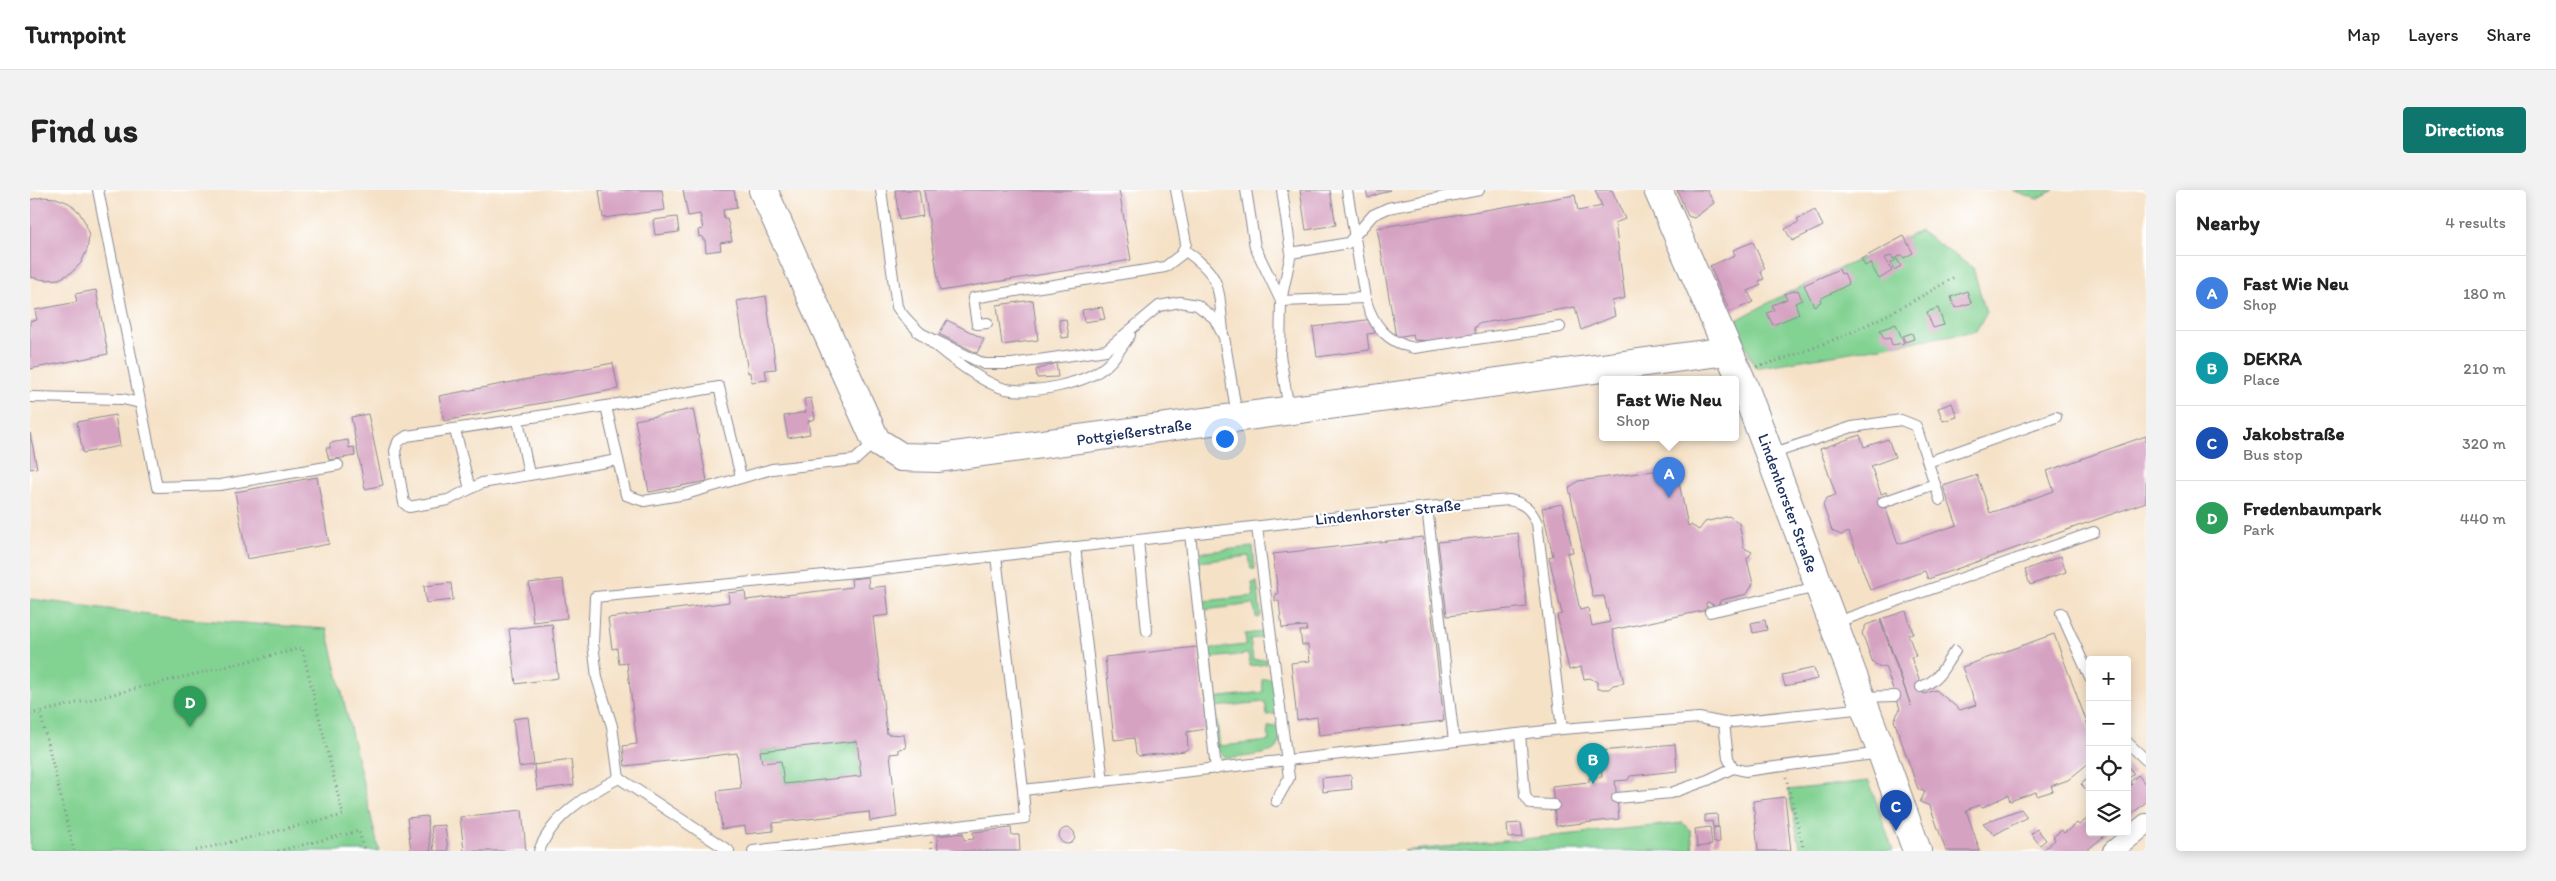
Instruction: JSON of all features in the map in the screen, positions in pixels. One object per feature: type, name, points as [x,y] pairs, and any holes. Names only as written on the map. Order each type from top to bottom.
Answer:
[{"type":"street","points":[[763,190],[876,441]]},
{"type":"street","name":"Lindenhorster Straße","points":[[1658,190],[1743,384],[1917,851]]},
{"type":"street","name":"Pottgießerstraße","points":[[876,441],[901,457],[939,458],[1727,351]]},
{"type":"street","points":[[2113,851],[2146,824]]},
{"type":"lane","points":[[98,190],[157,487],[220,485],[338,465]]},
{"type":"lane","points":[[881,190],[897,308],[907,322],[918,332],[953,360],[985,379],[1004,388],[1022,390],[1076,382],[1088,378],[1107,365],[1142,320]]},
{"type":"lane","points":[[987,323],[977,324],[973,298],[1165,267],[1182,254],[1186,243],[1176,190]]},
{"type":"lane","points":[[1246,190],[1255,248],[1281,301]]},
{"type":"lane","points":[[1282,190],[1291,254],[1281,301],[1280,355],[1289,411]]},
{"type":"lane","points":[[1347,190],[1365,298],[1370,316],[1392,342],[1414,348],[1560,327]]},
{"type":"lane","points":[[1291,254],[1348,243],[1373,215],[1388,208],[1479,190]]},
{"type":"lane","points":[[1184,250],[1210,270],[1217,285],[1238,418]]},
{"type":"lane","points":[[1281,301],[1365,298]]},
{"type":"lane","points":[[918,332],[984,364],[1012,364],[1106,350],[1159,306],[1180,302],[1197,305],[1214,318],[1224,337]]},
{"type":"lane","points":[[618,460],[482,483],[432,504],[409,507],[404,503],[394,451],[398,442],[407,436],[455,430],[719,387],[741,477]]},
{"type":"lane","points":[[30,397],[123,399],[140,403]]},
{"type":"lane","points":[[606,406],[626,495],[644,501],[686,494],[772,469],[855,460],[876,441]]},
{"type":"lane","points":[[1928,462],[2056,417]]},
{"type":"lane","points":[[518,420],[529,474]]},
{"type":"lane","points":[[1770,454],[1852,427],[1901,420],[1916,426],[1940,500]]},
{"type":"lane","points":[[455,430],[470,489]]},
{"type":"lane","points":[[1883,502],[1935,484]]},
{"type":"lane","name":"Lindenhorster Straße","points":[[619,778],[612,726],[597,678],[593,643],[595,597],[847,573],[1427,507],[1509,500],[1520,502],[1532,511],[1537,523],[1562,729]]},
{"type":"lane","points":[[1427,507],[1454,741]]},
{"type":"lane","points":[[1257,527],[1289,778],[1276,801]]},
{"type":"lane","points":[[1833,623],[2094,532]]},
{"type":"lane","points":[[1190,534],[1216,769]]},
{"type":"lane","points":[[1138,540],[1147,631]]},
{"type":"lane","points":[[1075,547],[1103,782]]},
{"type":"lane","points":[[753,851],[1025,818],[996,556]]},
{"type":"lane","points":[[1710,612],[1818,586]]},
{"type":"lane","points":[[2061,614],[2086,669]]},
{"type":"lane","points":[[1922,687],[1934,682],[1945,670],[1955,651]]},
{"type":"lane","points":[[1023,790],[1562,729],[1699,718],[1724,723],[1895,696]]},
{"type":"lane","points":[[1724,723],[1728,758],[1733,768]]},
{"type":"lane","points":[[1520,734],[1525,796],[1531,804],[1554,805]]},
{"type":"lane","points":[[2131,746],[2146,760]]},
{"type":"lane","points":[[1617,798],[1671,793],[1708,780],[1733,768],[1745,771],[1882,753]]},
{"type":"lane","points":[[539,851],[542,843],[566,813],[588,794],[619,778],[729,851]]},
{"type":"path","points":[[1752,369],[1812,351],[1850,334],[1920,298],[1956,276]]},
{"type":"path","points":[[30,714],[302,648],[343,815],[194,851]]},
{"type":"path","points":[[40,712],[74,851]]},
{"type":"path","points":[[1784,766],[1804,851]]},
{"type":"path","points":[[278,851],[359,831],[364,851]]},
{"type":"green space","points":[[2012,190],[2054,190],[2037,199]]},
{"type":"green space","points":[[1920,231],[1973,268],[1986,313],[1976,331],[1755,368],[1735,321],[1783,295]]},
{"type":"green space","points":[[1253,547],[1255,569],[1251,569],[1249,556],[1199,562],[1203,601],[1254,596],[1252,583],[1257,582],[1261,616],[1256,617],[1254,604],[1204,610],[1209,649],[1246,645],[1245,634],[1263,632],[1263,637],[1250,639],[1253,660],[1266,659],[1267,664],[1250,666],[1248,654],[1210,658],[1214,698],[1263,692],[1262,679],[1273,678],[1277,714],[1267,715],[1265,702],[1215,707],[1220,746],[1269,741],[1268,727],[1279,726],[1280,741],[1278,747],[1268,753],[1229,758],[1225,757],[1217,748],[1195,553]]},
{"type":"green space","points":[[30,599],[187,619],[327,629],[379,851],[30,851]]},
{"type":"green space","points":[[857,741],[861,776],[784,784],[781,761],[762,763],[760,751]]},
{"type":"green space","points":[[1869,781],[1893,851],[1801,851],[1788,790]]},
{"type":"green space","points":[[1683,823],[1691,831],[1693,851],[1404,851]]},
{"type":"building","points":[[599,190],[662,190],[665,210],[603,218]]},
{"type":"building","points":[[683,190],[734,190],[737,208],[723,210],[724,218],[727,218],[732,241],[720,243],[721,250],[706,252],[705,240],[703,240],[702,236],[699,237],[698,230],[703,229],[700,214],[688,216]]},
{"type":"building","points":[[895,190],[919,190],[923,216],[899,220]]},
{"type":"building","points":[[924,190],[1119,190],[1131,260],[940,291]]},
{"type":"building","points":[[1300,190],[1330,190],[1336,225],[1306,230]]},
{"type":"building","points":[[1366,190],[1390,190],[1368,198]]},
{"type":"building","points":[[1595,190],[1612,190],[1625,219],[1615,223],[1625,298],[1612,301],[1615,316],[1581,330],[1575,307],[1477,324],[1477,327],[1474,327],[1476,334],[1433,341],[1414,340],[1413,334],[1396,337],[1377,228],[1575,195],[1578,211],[1602,206]]},
{"type":"building","points":[[1677,190],[1707,190],[1714,203],[1694,218],[1688,216]]},
{"type":"building","points":[[43,197],[56,198],[69,203],[79,212],[86,224],[89,237],[87,250],[81,263],[71,273],[59,279],[45,280],[30,277],[30,200]]},
{"type":"building","points":[[1815,210],[1823,226],[1792,241],[1785,229],[1799,222],[1797,219]]},
{"type":"building","points":[[677,217],[679,232],[655,235],[653,220]]},
{"type":"building","points":[[1904,236],[1913,253],[1904,258],[1902,255],[1893,259],[1892,256],[1884,258],[1892,271],[1879,279],[1870,263],[1865,266],[1861,259]]},
{"type":"building","points":[[1753,242],[1765,269],[1760,271],[1764,279],[1759,281],[1761,285],[1748,291],[1753,302],[1730,312],[1710,266],[1735,255],[1733,250]]},
{"type":"building","points":[[1897,259],[1901,266],[1894,270],[1891,263]]},
{"type":"building","points":[[1839,269],[1841,274],[1844,273],[1849,284],[1820,299],[1821,302],[1814,306],[1804,285]]},
{"type":"building","points":[[96,290],[108,354],[30,369],[30,321],[37,320],[35,310],[77,302],[75,294]]},
{"type":"building","points":[[1798,290],[1802,300],[1795,303],[1799,314],[1773,325],[1767,313],[1774,310],[1772,305],[1787,299],[1784,294]]},
{"type":"building","points":[[1967,291],[1971,303],[1955,308],[1951,297]]},
{"type":"building","points":[[766,296],[776,369],[765,370],[767,380],[751,382],[737,301]]},
{"type":"building","points":[[1033,300],[1038,340],[1002,345],[997,305]]},
{"type":"building","points":[[1102,307],[1105,319],[1084,322],[1082,310]]},
{"type":"building","points":[[1938,308],[1944,325],[1933,328],[1927,312]]},
{"type":"building","points":[[1066,319],[1069,337],[1062,338],[1059,320]]},
{"type":"building","points":[[1373,319],[1375,333],[1367,334],[1369,350],[1317,357],[1313,327]]},
{"type":"building","points":[[947,320],[984,339],[977,353],[939,334]]},
{"type":"building","points":[[1896,324],[1904,343],[1892,345],[1890,338],[1884,339],[1880,330]]},
{"type":"building","points":[[1912,333],[1914,339],[1905,342],[1903,336]]},
{"type":"building","points":[[613,363],[618,389],[444,421],[439,396]]},
{"type":"building","points":[[1056,363],[1058,377],[1037,378],[1036,370]]},
{"type":"building","points":[[811,398],[815,419],[808,421],[810,434],[788,438],[784,416],[806,412],[804,399]]},
{"type":"building","points":[[1952,403],[1957,417],[1943,421],[1938,408]]},
{"type":"building","points":[[693,409],[707,481],[649,492],[635,420]]},
{"type":"building","points":[[368,414],[383,485],[365,489],[351,417]]},
{"type":"building","points":[[115,415],[120,446],[83,453],[77,422]]},
{"type":"building","points":[[30,433],[37,468],[30,469]]},
{"type":"building","points":[[1860,435],[1864,447],[1888,439],[1895,457],[1871,466],[1881,494],[1886,492],[1888,495],[1921,483],[1924,493],[1885,506],[1898,544],[1957,525],[1943,486],[1977,475],[1990,513],[2054,491],[2047,471],[2146,436],[2146,502],[1928,579],[1925,571],[1870,590],[1849,532],[1841,535],[1832,531],[1823,505],[1827,498],[1836,495],[1820,449]]},
{"type":"building","points":[[348,440],[349,448],[354,447],[355,456],[329,460],[326,448],[330,448],[330,443]]},
{"type":"building","points":[[1676,468],[1688,526],[1691,525],[1699,530],[1705,522],[1729,516],[1739,523],[1744,548],[1752,552],[1747,559],[1753,584],[1747,594],[1721,600],[1717,607],[1708,602],[1706,603],[1707,610],[1612,630],[1624,683],[1613,685],[1609,689],[1597,689],[1597,682],[1590,678],[1584,679],[1581,667],[1569,670],[1557,615],[1562,614],[1549,557],[1553,556],[1542,508],[1562,504],[1573,552],[1567,553],[1580,610],[1588,608],[1592,626],[1610,622],[1604,596],[1593,597],[1569,488],[1578,481]]},
{"type":"building","points":[[317,477],[329,544],[247,559],[235,492]]},
{"type":"building","points":[[1518,533],[1527,607],[1447,616],[1438,542]]},
{"type":"building","points":[[1423,537],[1444,721],[1319,735],[1317,717],[1297,720],[1291,663],[1310,661],[1308,645],[1302,645],[1300,631],[1307,631],[1306,626],[1282,628],[1279,601],[1275,601],[1275,594],[1278,594],[1273,554]]},
{"type":"building","points":[[2061,556],[2066,572],[2030,585],[2025,570]]},
{"type":"building","points":[[868,577],[869,588],[886,586],[889,615],[873,617],[887,734],[904,735],[906,748],[899,749],[899,753],[890,754],[897,817],[870,821],[869,812],[773,823],[773,831],[746,834],[745,826],[722,829],[717,791],[741,788],[737,753],[625,766],[623,746],[637,744],[627,663],[619,664],[617,648],[612,649],[608,618],[729,602],[728,593],[745,591],[746,600],[852,587],[851,579]],"holes":[[[857,741],[861,776],[784,784],[781,761],[762,763],[760,751]]]},
{"type":"building","points":[[563,579],[567,618],[533,622],[529,583]]},
{"type":"building","points":[[451,583],[453,600],[426,603],[424,586]]},
{"type":"building","points":[[1906,611],[1913,633],[1908,634],[1916,656],[1911,657],[1924,694],[1936,690],[1960,710],[1976,705],[1962,667],[2054,634],[2086,720],[2086,765],[2068,780],[2051,786],[2053,791],[2037,796],[2036,792],[2010,801],[2008,795],[1983,807],[1979,805],[1966,810],[1980,851],[1946,851],[1930,806],[1920,802],[1925,792],[1918,789],[1894,720],[1900,709],[1885,666],[1881,667],[1873,663],[1862,633],[1866,625],[1880,620],[1911,706],[1881,619]]},
{"type":"building","points":[[1765,620],[1767,630],[1753,633],[1751,623]]},
{"type":"building","points":[[552,624],[558,678],[516,684],[509,629]]},
{"type":"building","points":[[1197,647],[1206,729],[1187,732],[1188,748],[1185,751],[1139,756],[1136,753],[1134,738],[1114,740],[1105,657]]},
{"type":"building","points":[[1814,668],[1817,679],[1785,686],[1782,675]]},
{"type":"building","points":[[528,717],[534,765],[519,767],[513,719]]},
{"type":"building","points":[[1675,744],[1677,771],[1630,776],[1628,780],[1615,781],[1619,819],[1556,826],[1552,786],[1589,782],[1589,778],[1602,777],[1600,751]]},
{"type":"building","points":[[571,760],[574,785],[537,790],[534,765]]},
{"type":"building","points":[[1351,775],[1352,789],[1323,792],[1322,778]]},
{"type":"building","points":[[2138,775],[2146,785],[2146,802],[2131,815],[2132,785],[2131,781]]},
{"type":"building","points":[[2086,780],[2086,790],[2081,784]]},
{"type":"building","points":[[1785,797],[1791,851],[1758,851],[1753,801]]},
{"type":"building","points":[[2021,809],[2027,817],[1994,835],[1983,823]]},
{"type":"building","points":[[522,810],[526,851],[464,851],[460,817]]},
{"type":"building","points":[[1717,814],[1718,827],[1713,827],[1712,821],[1705,822],[1705,815]]},
{"type":"building","points":[[427,816],[431,851],[411,851],[407,818]]},
{"type":"building","points":[[2086,820],[2086,836],[2104,836],[2086,851],[2042,851],[2055,840],[2053,837],[2062,830],[2064,833],[2077,823],[2079,825]]},
{"type":"building","points":[[1521,823],[1523,837],[1508,838],[1507,824]]},
{"type":"building","points":[[445,825],[448,851],[434,851],[431,826]]},
{"type":"building","points":[[1710,827],[1712,845],[1697,847],[1695,829]]},
{"type":"building","points":[[1719,827],[1720,842],[1714,843],[1713,828]]},
{"type":"building","points":[[1011,828],[1012,835],[1019,835],[1020,851],[938,851],[937,836],[963,833],[964,840],[974,839],[973,832]]},
{"type":"building","points":[[1064,828],[1070,828],[1075,833],[1073,842],[1064,844],[1059,839],[1059,833]]},
{"type":"building","points":[[2037,829],[2046,840],[2040,845],[2031,834]]},
{"type":"place","name":"Fast Wie Neu","points":[[1669,498]]},
{"type":"place","name":"Fredenbaumpark","points":[[190,727]]},
{"type":"place","name":"DEKRA","points":[[1593,784]]},
{"type":"place","name":"Jakobstraße","points":[[1896,831]]}]
